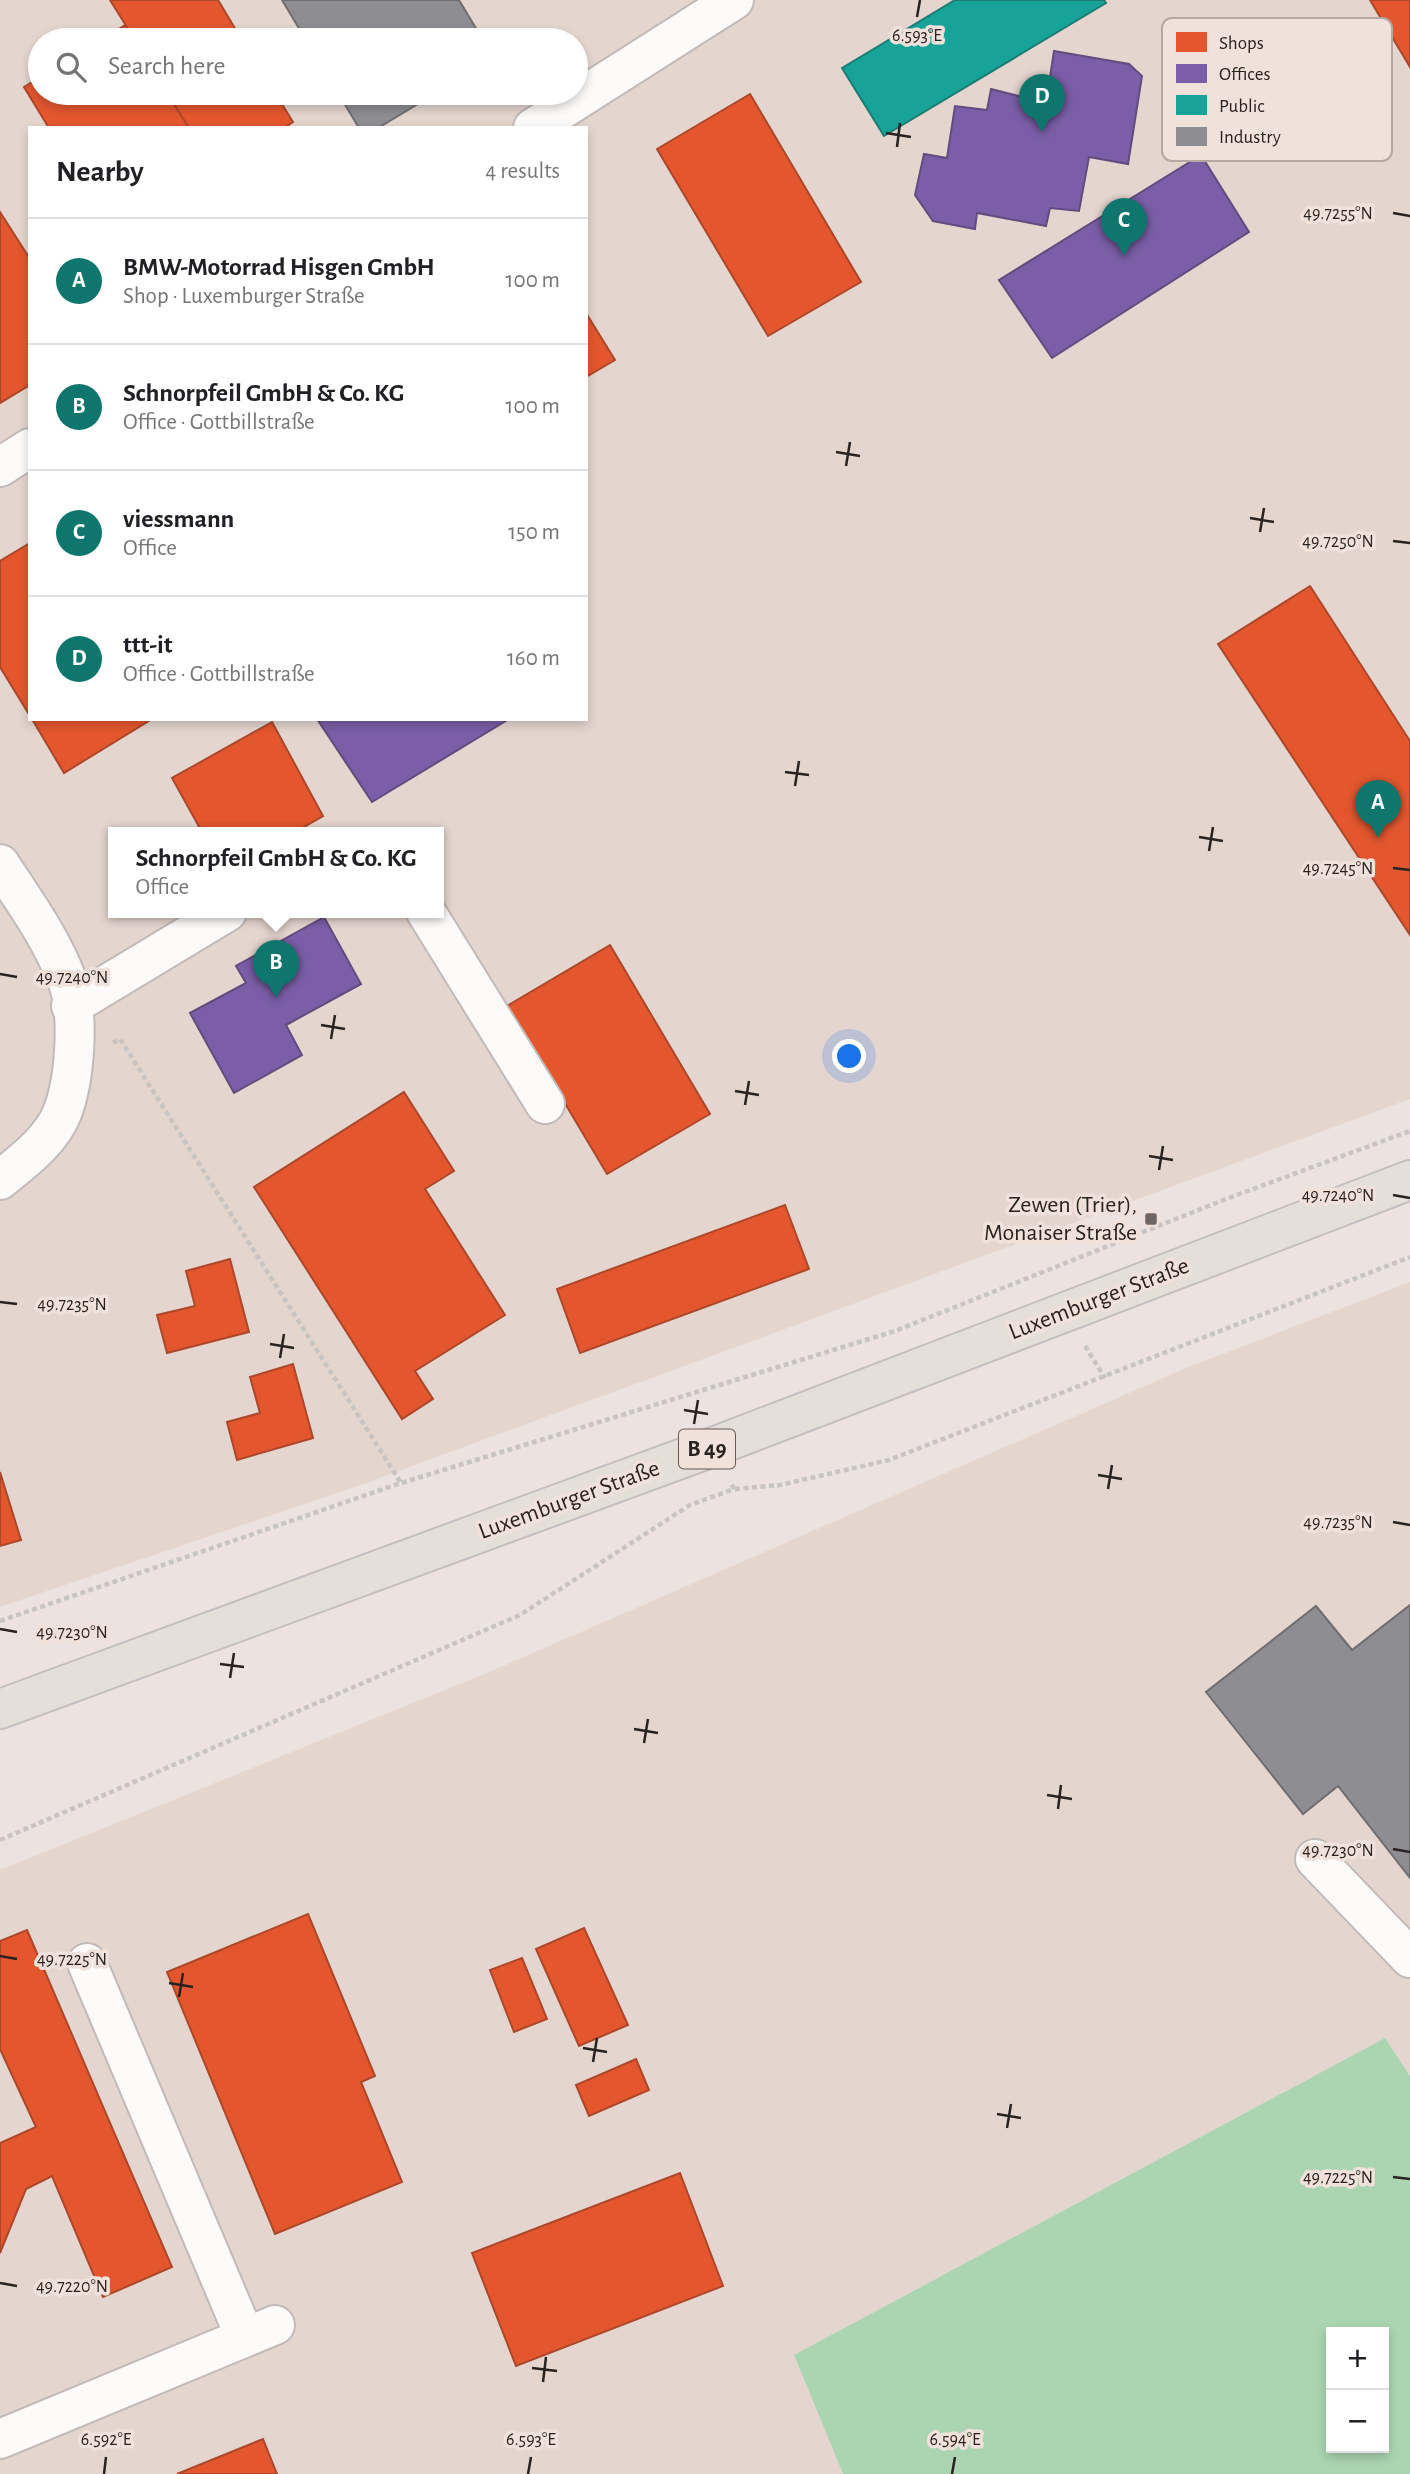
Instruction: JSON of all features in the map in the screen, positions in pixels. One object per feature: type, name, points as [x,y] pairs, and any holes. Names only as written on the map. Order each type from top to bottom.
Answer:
[{"type":"main road","name":"Luxemburger Straße","points":[[0,1709],[713,1447],[1410,1180]]},
{"type":"street","points":[[588,93],[734,0]]},
{"type":"street","points":[[536,126],[569,105]]},
{"type":"street","points":[[0,467],[28,449]]},
{"type":"street","points":[[0,864],[47,938],[68,983],[74,1028],[72,1069],[61,1115],[32,1155],[0,1180]]},
{"type":"street","points":[[71,1006],[217,918]]},
{"type":"street","points":[[430,918],[545,1104]]},
{"type":"street","points":[[1315,1859],[1410,1958]]},
{"type":"street","points":[[0,2440],[260,2331],[87,1963]]},
{"type":"path","points":[[72,1069],[120,1038],[401,1483]]},
{"type":"path","points":[[0,1621],[401,1483],[895,1331],[1226,1199],[1410,1130]]},
{"type":"path","points":[[0,1840],[520,1615],[690,1505],[734,1489],[780,1485],[889,1460],[1410,1257]]},
{"type":"path","points":[[713,1447],[734,1489]]},
{"type":"shaded area","points":[[0,0],[1410,0],[1410,1099],[358,1486],[0,1607]]},
{"type":"shaded area","points":[[1410,1282],[1410,2076],[1385,2038],[794,2355],[843,2474],[0,2474],[0,1870],[487,1673],[1186,1368]]},
{"type":"green space","points":[[1385,2038],[1410,2076],[1410,2474],[843,2474],[794,2355]]},
{"type":"building: Shops","points":[[110,0],[218,0],[235,28],[128,28]]},
{"type":"building: Shops","points":[[1370,0],[1410,0],[1410,67],[1392,37],[1392,18],[1381,18]]},
{"type":"building: Shops","points":[[750,94],[861,282],[768,336],[657,149]]},
{"type":"building: Shops","points":[[35,105],[175,105],[188,126],[48,126]]},
{"type":"building: Shops","points":[[175,105],[282,105],[293,122],[287,126],[188,126]]},
{"type":"building: Shops","points":[[0,212],[28,256],[28,386],[0,403]]},
{"type":"building: Shops","points":[[588,316],[615,360],[588,376]]},
{"type":"building: Shops","points":[[28,544],[28,713],[0,667],[0,561]]},
{"type":"building: Shops","points":[[1310,586],[1410,741],[1410,935],[1218,644]]},
{"type":"building: Shops","points":[[33,721],[149,721],[64,773]]},
{"type":"building: Shops","points":[[272,722],[323,816],[304,827],[199,827],[172,778]]},
{"type":"building: Shops","points":[[610,945],[710,1114],[607,1174],[507,1006]]},
{"type":"building: Shops","points":[[404,1092],[454,1171],[425,1189],[505,1315],[415,1371],[433,1399],[402,1419],[254,1187]]},
{"type":"building: Shops","points":[[785,1205],[809,1269],[580,1353],[557,1289]]},
{"type":"building: Shops","points":[[230,1259],[249,1332],[167,1353],[157,1315],[195,1306],[186,1271]]},
{"type":"building: Shops","points":[[293,1364],[313,1438],[237,1460],[227,1422],[260,1413],[250,1377]]},
{"type":"building: Shops","points":[[0,1472],[21,1540],[0,1546]]},
{"type":"building: Shops","points":[[308,1914],[375,2076],[361,2082],[402,2182],[275,2234],[167,1972]]},
{"type":"building: Shops","points":[[584,1928],[628,2025],[579,2046],[536,1949]]},
{"type":"building: Shops","points":[[27,1930],[172,2267],[103,2297],[52,2176],[26,2189],[0,2253],[0,2143],[36,2127],[0,2049],[0,1941]]},
{"type":"building: Shops","points":[[522,1958],[547,2019],[514,2032],[490,1970]]},
{"type":"building: Shops","points":[[636,2059],[649,2090],[589,2116],[576,2085]]},
{"type":"building: Shops","points":[[680,2173],[723,2286],[516,2366],[472,2253]]},
{"type":"building: Shops","points":[[263,2439],[277,2474],[177,2474]]},
{"type":"building: Offices","points":[[1054,51],[1129,64],[1142,76],[1128,164],[1089,157],[1079,211],[1050,208],[1046,226],[977,213],[975,229],[933,221],[915,195],[924,154],[947,158],[955,106],[987,110],[991,89],[1046,103]]},
{"type":"building: Offices","points":[[1191,161],[1205,161],[1249,232],[1052,358],[999,280]]},
{"type":"building: Offices","points":[[318,721],[506,721],[372,802]]},
{"type":"building: Offices","points":[[325,918],[361,984],[286,1025],[302,1055],[234,1093],[190,1013],[246,983],[236,966]]},
{"type":"building: Public","points":[[955,0],[1104,0],[1106,3],[884,136],[842,68]]},
{"type":"building: Industry","points":[[282,0],[459,0],[476,28],[299,28]]},
{"type":"building: Industry","points":[[345,105],[416,105],[381,126],[358,126]]},
{"type":"building: Industry","points":[[1410,1605],[1410,1878],[1338,1786],[1303,1814],[1206,1692],[1316,1606],[1352,1650]]},
{"type":"place","name":"ttt-it","points":[[1042,132]]},
{"type":"place","name":"viessmann","points":[[1124,256]]},
{"type":"place","name":"BMW-Motorrad Hisgen GmbH","points":[[1378,838]]},
{"type":"place","name":"Schnorpfeil GmbH & Co. KG","points":[[276,998]]},
{"type":"place","name":"Zewen (Trier), Monaiser Straße","points":[[1151,1219]]}]
